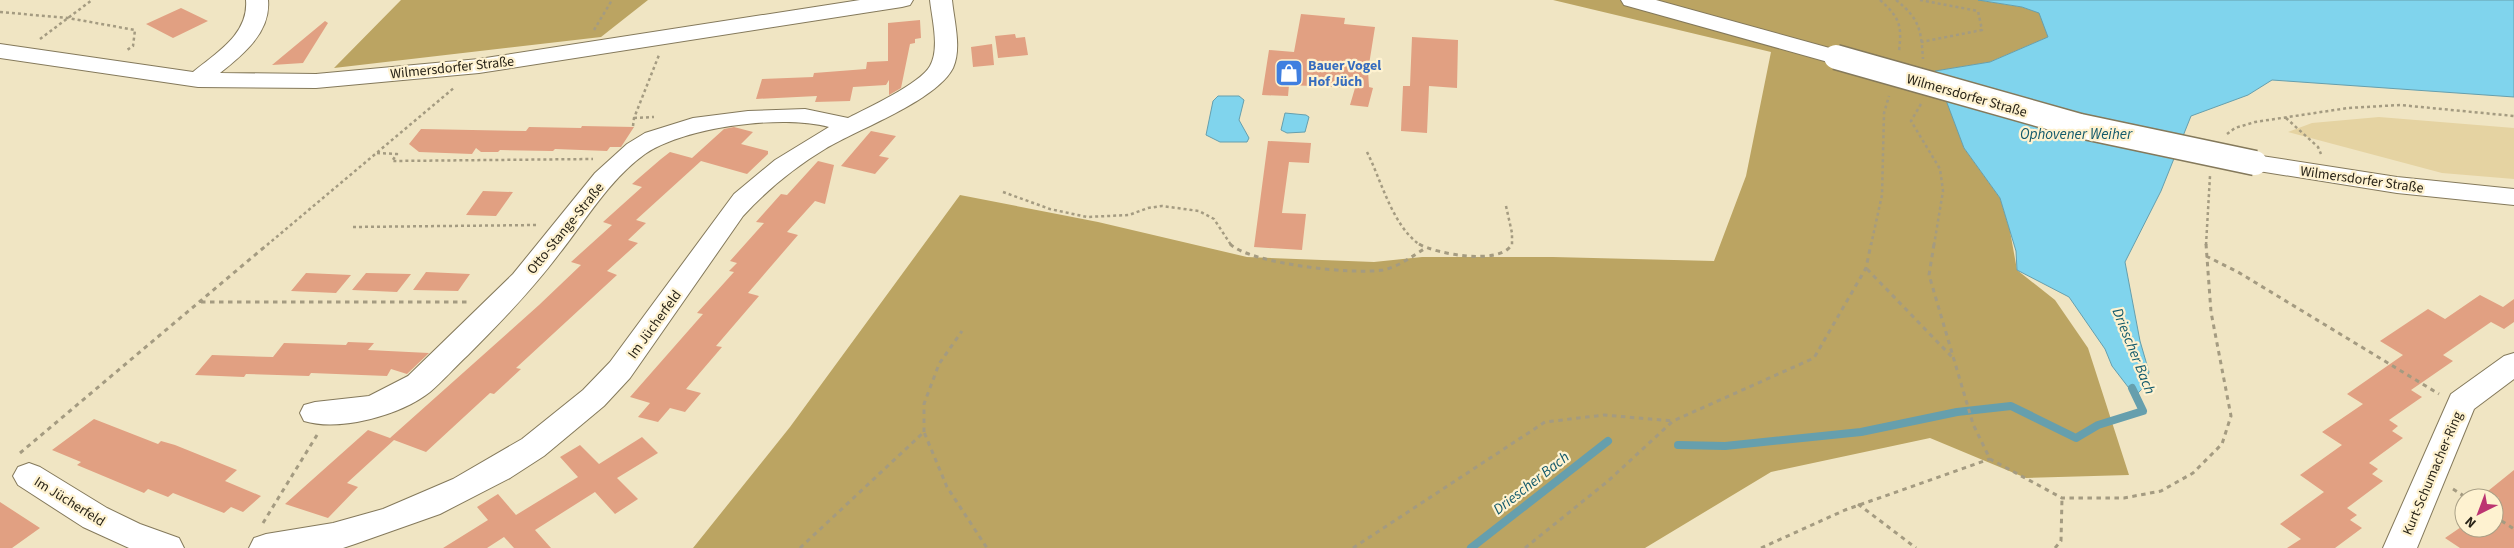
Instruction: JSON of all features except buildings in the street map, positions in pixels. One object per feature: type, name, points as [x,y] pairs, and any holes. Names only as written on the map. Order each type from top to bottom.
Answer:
[{"type":"street","points":[[198,80],[245,37],[255,24],[259,0]]},
{"type":"street","name":"Wilmersdorfer Straße","points":[[9,52],[198,80],[316,81],[479,66],[902,0]]},
{"type":"street","name":"Im Jücherfeld","points":[[266,548],[322,539],[390,520],[466,487],[539,442],[597,393],[620,370],[734,210],[749,194],[789,162],[847,126],[915,90],[935,76],[946,55],[941,0]]},
{"type":"street","name":"Wilmersdorfer Straße","points":[[1632,0],[2080,126],[2255,163],[2333,176],[2514,197]]},
{"type":"street","name":"Otto-Stange-Straße","points":[[314,413],[361,411],[377,407],[407,393],[446,360],[503,301],[630,154],[671,131],[729,119],[809,116],[830,119],[847,126]]},
{"type":"street","name":"Kurt-Schumacher-Ring","points":[[2400,548],[2462,402],[2514,364]]},
{"type":"street","name":"Im Jücherfeld","points":[[20,468],[84,513],[114,529],[167,548]]},
{"type":"path","points":[[9,52],[68,18],[92,0]]},
{"type":"path","points":[[582,50],[612,0]]},
{"type":"path","points":[[1880,0],[1896,14],[1901,27],[1898,53]]},
{"type":"path","points":[[1896,0],[1913,12],[1920,28],[1924,66]]},
{"type":"path","points":[[1920,0],[1978,11],[1982,30],[1922,42]]},
{"type":"path","points":[[0,12],[68,18],[134,30],[133,46],[103,66]]},
{"type":"path","points":[[376,153],[397,154],[392,161],[604,159],[630,154],[634,118],[660,54],[660,38]]},
{"type":"path","points":[[20,468],[200,302],[479,66]]},
{"type":"path","points":[[1524,548],[1608,481],[1673,421],[1814,358],[1866,268],[1882,196],[1884,114],[1890,87]]},
{"type":"path","points":[[1924,98],[1911,121],[1940,169],[1943,191],[1929,275],[1968,404],[1972,424],[1990,459],[2062,498],[2124,498],[2161,491],[2192,473],[2222,444],[2231,416],[2227,387],[2211,312],[2205,256],[2208,195],[2212,167]]},
{"type":"path","points":[[2224,136],[2235,128],[2285,117],[2348,108],[2400,105],[2514,116]]},
{"type":"path","points":[[2285,117],[2318,147],[2333,176]]},
{"type":"path","points":[[1367,152],[1404,226],[1414,241],[1424,249],[1443,254],[1474,256],[1501,253],[1510,249],[1512,242],[1506,206]]},
{"type":"path","points":[[1003,192],[1074,216],[1098,217],[1134,214],[1152,206],[1169,206],[1200,211],[1212,216],[1220,223],[1227,242],[1238,250],[1284,263],[1329,268],[1382,270],[1400,264],[1424,249]]},
{"type":"path","points":[[354,227],[568,225]]},
{"type":"path","points":[[2205,256],[2238,272],[2432,391],[2462,402]]},
{"type":"path","points":[[1866,268],[1953,358]]},
{"type":"path","points":[[200,302],[503,301]]},
{"type":"path","points":[[962,331],[939,364],[924,404],[924,432],[947,487],[987,548]]},
{"type":"path","points":[[1353,548],[1545,422],[1604,415],[1673,421]]},
{"type":"path","points":[[800,548],[924,432]]},
{"type":"path","points":[[271,511],[304,458]]},
{"type":"path","points":[[1760,548],[1785,535],[1857,504],[1990,459]]},
{"type":"path","points":[[2055,548],[2061,541],[2062,498]]},
{"type":"path","points":[[1857,504],[1916,548]]},
{"type":"shaded area","points":[[401,0],[648,0],[601,37],[334,68]]},
{"type":"shaded area","points":[[1553,0],[1978,0],[2022,7],[2040,13],[2048,37],[1990,62],[1936,71],[1964,148],[2000,198],[2010,231],[2017,270],[2055,300],[2088,348],[2129,475],[2026,478],[1930,438],[1771,472],[1645,548],[693,548],[790,427],[960,195],[1098,222],[1247,257],[1374,262],[1422,257],[1553,257],[1714,261],[1746,176],[1771,52]]},
{"type":"shaded area","points":[[2379,117],[2514,128],[2514,179],[2442,173],[2288,132],[2312,123]]},
{"type":"water","name":"Ophovener Weiher","points":[[1978,0],[2514,0],[2514,97],[2272,80],[2248,95],[2191,116],[2161,191],[2125,262],[2140,341],[2149,372],[2144,387],[2135,396],[2112,366],[2105,349],[2069,297],[2017,270],[2016,251],[2000,198],[1964,148],[1935,71],[1990,62],[2048,37],[2039,13],[2022,7]]},
{"type":"water","points":[[1218,96],[1239,96],[1244,100],[1239,120],[1249,138],[1247,142],[1220,142],[1206,135],[1213,101]]},
{"type":"water","points":[[1285,113],[1309,117],[1305,132],[1287,133],[1281,130]]},
{"type":"waterway","name":"Driescher Bach","points":[[1678,445],[1725,446],[1861,432],[1957,412],[2011,406],[2076,438],[2098,425],[2143,411],[2132,388]]},
{"type":"waterway","name":"Driescher Bach","points":[[1471,548],[1608,441]]},
{"type":"place","name":"Bauer Vogel Hof Jüch","points":[[1289,73]]}]
